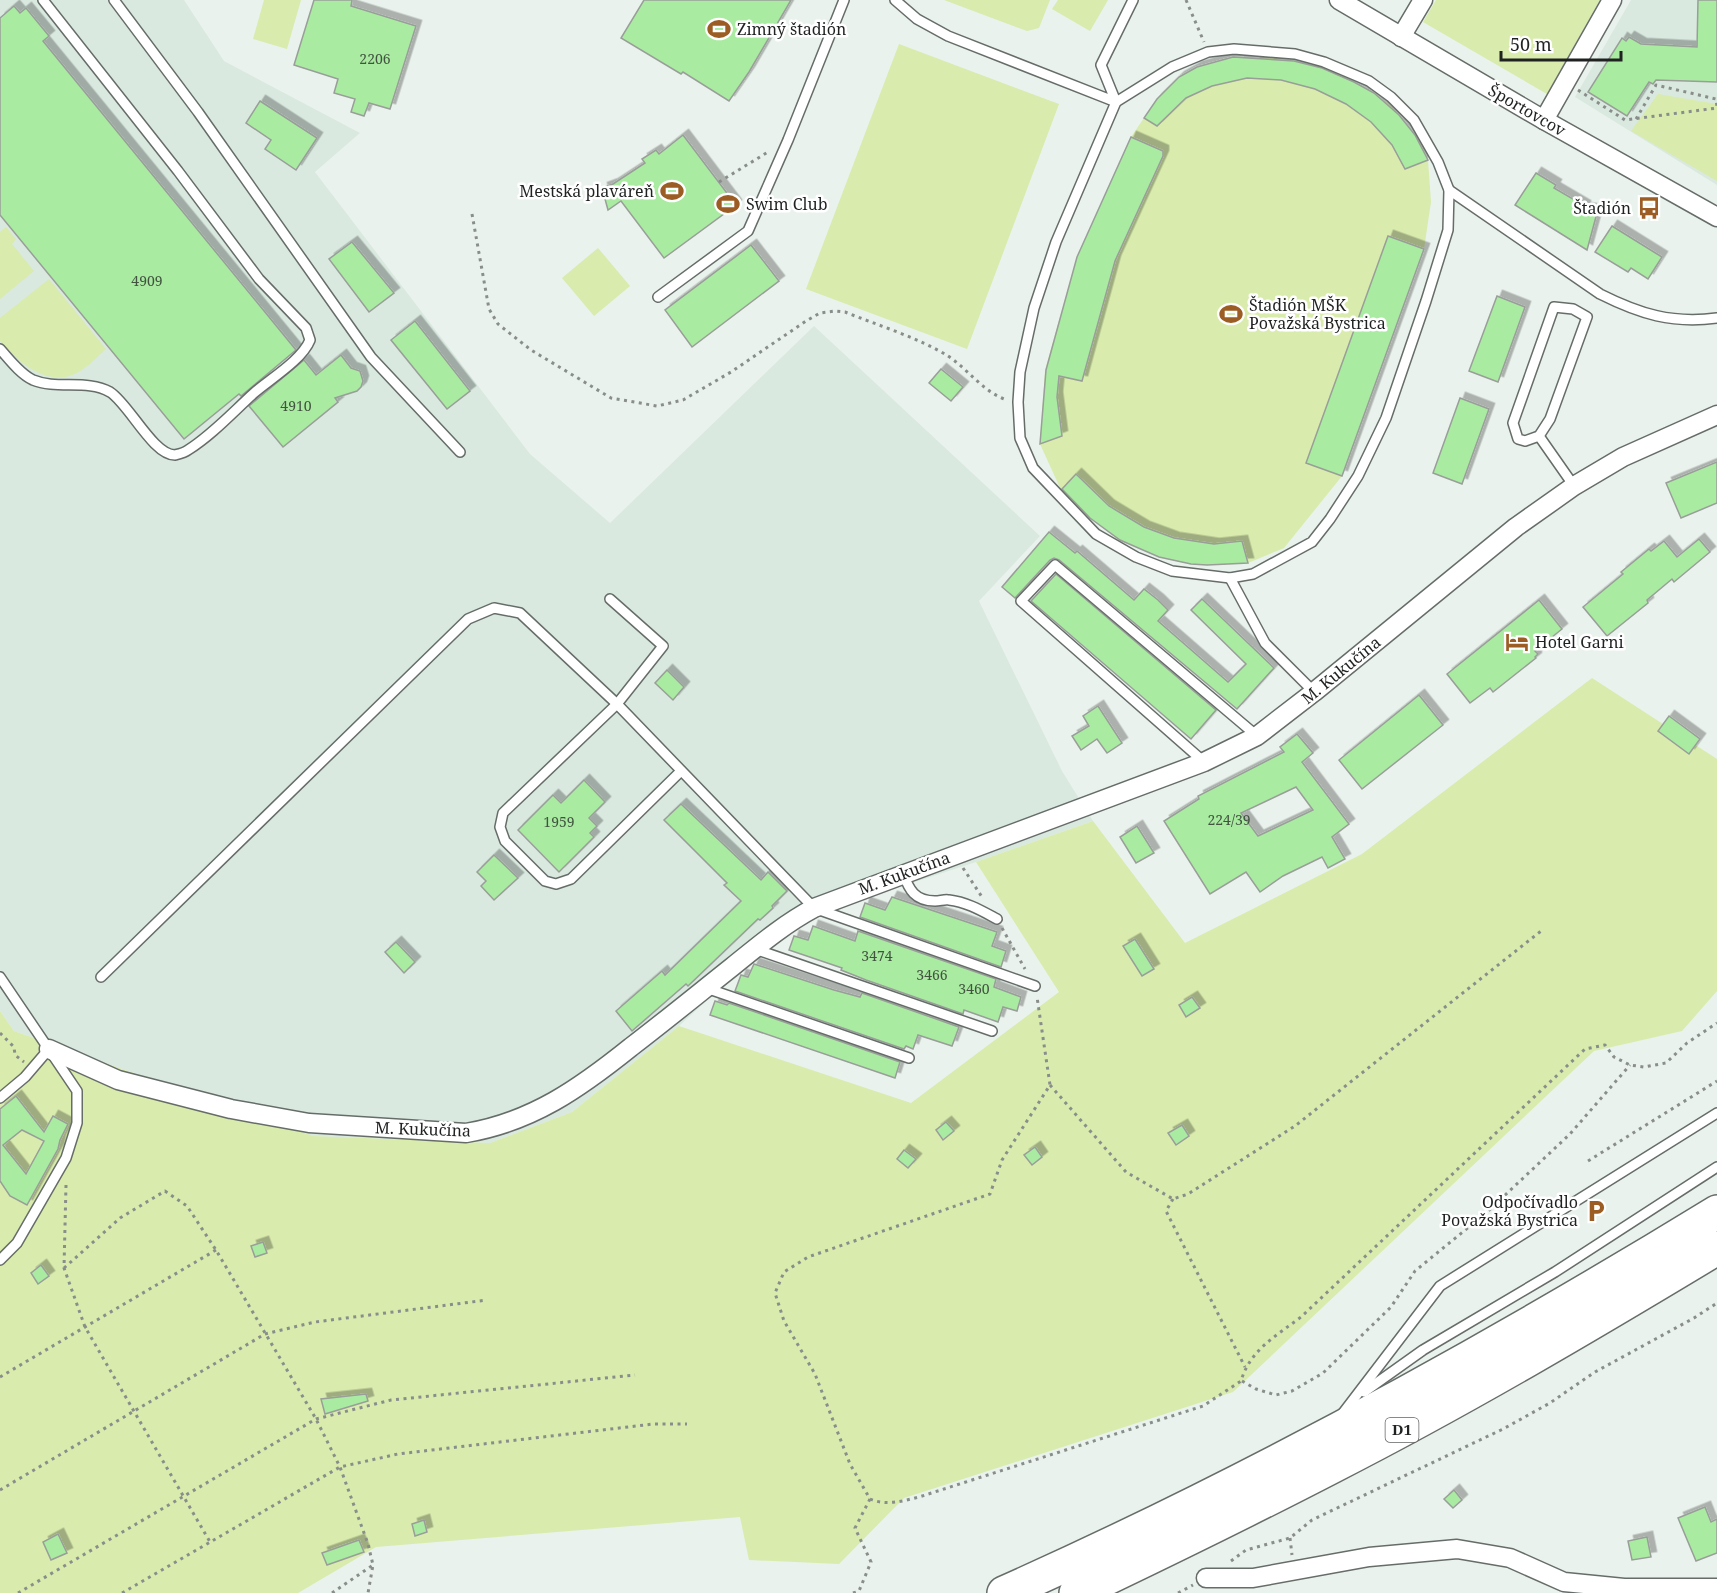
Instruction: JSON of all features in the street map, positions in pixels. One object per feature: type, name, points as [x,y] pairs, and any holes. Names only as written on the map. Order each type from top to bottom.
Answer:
[{"type":"highway","name":"D1","points":[[1004,1593],[1155,1523],[1417,1388],[1511,1335],[1717,1212]]},
{"type":"highway","name":"D1","points":[[1076,1593],[1189,1539],[1374,1445],[1541,1352],[1717,1248]]},
{"type":"street","name":"Športovcov","points":[[1339,0],[1544,120],[1717,217]]},
{"type":"street","points":[[1401,37],[1423,0]]},
{"type":"street","points":[[1544,120],[1612,0]]},
{"type":"street","name":"M. Kukučína","points":[[45,1055],[118,1080],[231,1109],[309,1123],[466,1133],[510,1122],[550,1106],[612,1062],[798,916],[903,873],[1204,762],[1257,736],[1516,527],[1574,486],[1623,457],[1717,415]]},
{"type":"street","points":[[1206,1578],[1253,1578],[1369,1557],[1457,1549],[1510,1558],[1564,1581],[1624,1588],[1717,1588]]},
{"type":"lane","points":[[0,349],[22,372],[34,380],[97,387],[112,393],[158,447],[166,453],[177,454],[188,450],[227,418],[297,357],[310,340],[306,328],[259,279],[238,253],[203,202],[43,0]]},
{"type":"lane","points":[[114,0],[198,112],[371,357],[460,452]]},
{"type":"lane","points":[[658,297],[748,231],[788,140],[844,0]]},
{"type":"lane","points":[[895,0],[917,20],[948,36],[1116,102]]},
{"type":"lane","points":[[1116,102],[1101,65],[1133,0]]},
{"type":"lane","points":[[1234,50],[1295,54],[1324,62],[1369,81],[1391,97],[1414,120],[1438,162],[1449,190],[1448,230],[1426,302],[1386,418],[1358,476],[1312,542],[1253,574],[1230,578],[1173,571],[1136,557],[1096,534],[1033,468],[1020,438],[1018,402],[1020,372],[1034,308],[1056,242],[1116,102],[1172,67],[1208,52],[1234,50]]},
{"type":"lane","points":[[1449,190],[1600,294],[1628,308],[1664,318],[1700,320],[1717,318]]},
{"type":"lane","points":[[1554,307],[1573,309],[1587,317],[1550,419],[1539,436],[1525,441],[1518,439],[1513,423],[1554,307]]},
{"type":"lane","points":[[1539,436],[1574,486]]},
{"type":"lane","points":[[1204,762],[1021,601],[1055,565],[1257,736]]},
{"type":"lane","points":[[1230,578],[1265,643],[1314,692]]},
{"type":"lane","points":[[610,599],[663,646],[617,704],[503,813],[500,827],[505,841],[544,881],[556,884],[571,879],[681,771]]},
{"type":"lane","points":[[101,977],[468,619],[494,608],[520,613],[617,704],[814,908],[1035,986]]},
{"type":"lane","points":[[903,873],[909,890],[918,897],[933,901],[948,900],[974,907],[997,919]]},
{"type":"lane","points":[[755,949],[992,1031]]},
{"type":"lane","points":[[0,977],[45,1055],[77,1091],[78,1123],[66,1158],[17,1243],[0,1260]]},
{"type":"lane","points":[[706,988],[909,1058]]},
{"type":"lane","points":[[0,1098],[45,1055]]},
{"type":"lane","points":[[1320,1439],[1355,1398],[1440,1286],[1717,1113]]},
{"type":"lane","points":[[1355,1398],[1422,1350],[1555,1272],[1717,1167]]},
{"type":"path","points":[[1186,0],[1208,52]]},
{"type":"path","points":[[1583,93],[1625,120],[1636,119],[1717,108],[1716,99],[1656,85],[1636,119]]},
{"type":"path","points":[[718,182],[788,140]]},
{"type":"path","points":[[472,214],[489,309],[498,324],[531,350],[611,398],[657,406],[683,400],[731,372],[806,321],[820,313],[835,311],[845,312],[933,348],[949,357],[988,391],[1004,400],[1018,402]]},
{"type":"path","points":[[959,853],[964,871],[997,919],[1035,986],[1050,1085],[1126,1172],[1173,1198],[1188,1194],[1295,1126],[1541,931]]},
{"type":"path","points":[[1050,1085],[1002,1160],[990,1194],[808,1257],[784,1272],[775,1293],[784,1321],[815,1374],[850,1464],[870,1499],[879,1503],[920,1497],[1203,1406],[1241,1381],[1245,1367],[1260,1349],[1309,1309],[1585,1049],[1605,1045],[1614,1057],[1630,1065],[1644,1067],[1666,1063],[1687,1043],[1717,1023]]},
{"type":"path","points":[[0,1033],[14,1047],[15,1055],[25,1062],[45,1055]]},
{"type":"path","points":[[1241,1381],[1256,1389],[1276,1395],[1292,1391],[1323,1373],[1391,1307],[1415,1271],[1486,1213],[1570,1134],[1630,1065]]},
{"type":"path","points":[[1588,1161],[1717,1081]]},
{"type":"path","points":[[66,1158],[64,1268],[85,1327],[210,1542]]},
{"type":"path","points":[[64,1268],[120,1218],[165,1191],[187,1206],[216,1250],[316,1419],[340,1467],[368,1544],[372,1565],[368,1593]]},
{"type":"path","points":[[1173,1198],[1166,1211],[1245,1367]]},
{"type":"path","points":[[0,1377],[216,1250]]},
{"type":"path","points":[[0,1490],[265,1334],[315,1322],[487,1300]]},
{"type":"path","points":[[1290,1538],[1312,1520],[1503,1429],[1550,1403],[1595,1372],[1717,1303]]},
{"type":"path","points":[[18,1593],[316,1419],[391,1400],[635,1375]]},
{"type":"path","points":[[122,1593],[340,1467],[398,1454],[653,1424],[687,1424]]},
{"type":"path","points":[[853,1593],[859,1591],[871,1562],[855,1528],[870,1499]]},
{"type":"path","points":[[332,1593],[372,1565]]},
{"type":"shaded area","points":[[0,0],[184,0],[224,61],[360,133],[315,172],[530,454],[610,523],[814,326],[1040,536],[979,601],[1062,771],[1093,821],[811,916],[751,960],[679,1026],[572,1112],[490,1143],[313,1136],[14,1031],[0,1011]]},
{"type":"shaded area","points":[[1631,0],[1717,0],[1717,185],[1575,97]]},
{"type":"green space","points":[[264,0],[301,0],[287,49],[253,39]]},
{"type":"green space","points":[[944,0],[1050,0],[1039,28],[1027,31]]},
{"type":"green space","points":[[1058,0],[1108,0],[1090,31],[1052,9]]},
{"type":"green space","points":[[1436,0],[1600,0],[1547,94],[1423,22]]},
{"type":"green space","points":[[899,44],[1059,104],[967,349],[806,289]]},
{"type":"green space","name":"Štadión MŠK Považská Bystrica","points":[[1233,57],[1278,57],[1300,62],[1338,73],[1375,93],[1397,111],[1422,145],[1428,160],[1431,202],[1424,249],[1342,476],[1284,548],[1248,563],[1191,564],[1159,557],[1116,538],[1081,511],[1061,490],[1040,444],[1045,370],[1077,257],[1131,137],[1157,99],[1183,74],[1197,67]]},
{"type":"green space","points":[[1658,94],[1717,104],[1717,181],[1631,131]]},
{"type":"green space","points":[[6,227],[16,239],[12,244],[34,271],[0,299],[0,232]]},
{"type":"green space","points":[[598,248],[630,286],[594,316],[562,278]]},
{"type":"green space","points":[[49,279],[106,349],[81,371],[66,377],[44,375],[34,370],[15,357],[0,341],[0,318]]},
{"type":"green space","points":[[1592,678],[1717,759],[1717,991],[1682,1031],[1594,1051],[1233,1392],[904,1498],[839,1564],[749,1560],[740,1517],[376,1547],[298,1593],[0,1593],[0,1011],[14,1031],[313,1136],[490,1143],[572,1112],[679,1026],[911,1103],[1059,992],[976,862],[1093,821],[1185,943],[1362,854]]},
{"type":"building","points":[[314,0],[352,0],[351,6],[416,26],[390,109],[369,103],[364,116],[351,112],[355,99],[334,93],[338,79],[294,65]]},
{"type":"building","name":"Zimný štadión","points":[[644,0],[791,0],[749,72],[729,101],[683,72],[681,74],[621,38]]},
{"type":"building","points":[[1698,0],[1717,0],[1717,82],[1656,80],[1653,84],[1649,82],[1627,116],[1588,92],[1622,38],[1626,41],[1629,37],[1641,44],[1697,47]]},
{"type":"building","points":[[14,6],[20,13],[26,8],[49,36],[43,41],[296,350],[184,439],[0,215],[0,18]]},
{"type":"building","points":[[1233,57],[1294,61],[1322,68],[1354,82],[1374,93],[1399,115],[1415,135],[1428,160],[1405,169],[1392,145],[1371,122],[1346,104],[1315,89],[1281,80],[1247,78],[1212,86],[1186,98],[1157,126],[1144,118],[1157,99],[1179,77],[1197,67]]},
{"type":"building","points":[[260,101],[317,138],[296,170],[265,149],[271,140],[246,123]]},
{"type":"building","points":[[683,135],[736,205],[664,258],[621,201],[608,210],[602,188],[613,184],[645,163],[642,159],[656,150],[659,154]]},
{"type":"building","points":[[1131,137],[1163,151],[1163,156],[1115,261],[1082,381],[1059,376],[1057,397],[1062,436],[1040,444],[1046,370],[1077,257]]},
{"type":"building","points":[[1536,173],[1556,185],[1554,188],[1585,206],[1584,208],[1591,209],[1590,212],[1597,213],[1587,250],[1515,205]]},
{"type":"building","points":[[1612,226],[1662,257],[1648,279],[1631,268],[1628,272],[1595,252]]},
{"type":"building","points":[[1388,236],[1424,249],[1342,476],[1306,463]]},
{"type":"building","points":[[352,242],[394,293],[369,312],[329,259]]},
{"type":"building","points":[[751,245],[779,281],[692,347],[665,310]]},
{"type":"building","points":[[1497,296],[1525,307],[1498,382],[1469,371]]},
{"type":"building","points":[[415,321],[470,391],[447,409],[391,340]]},
{"type":"building","points":[[341,355],[351,368],[360,371],[363,381],[361,387],[357,391],[335,398],[338,402],[283,447],[249,406],[304,360],[316,375]]},
{"type":"building","points":[[941,369],[963,387],[951,401],[929,383]]},
{"type":"building","points":[[1460,398],[1489,409],[1462,484],[1433,473]]},
{"type":"building","points":[[1717,462],[1717,503],[1681,518],[1666,483]]},
{"type":"building","points":[[1076,474],[1109,506],[1144,527],[1174,538],[1214,544],[1242,541],[1248,563],[1191,564],[1159,557],[1120,540],[1090,518],[1062,489]]},
{"type":"building","points":[[1049,532],[1075,553],[1077,551],[1134,600],[1144,589],[1158,600],[1168,610],[1158,621],[1228,682],[1246,664],[1191,610],[1202,599],[1274,668],[1237,709],[1059,560],[1054,558],[1050,560],[1015,598],[1002,587]]},
{"type":"building","points":[[1699,539],[1710,552],[1674,582],[1672,579],[1647,600],[1648,603],[1607,636],[1583,607],[1649,549],[1651,551],[1664,541],[1677,557]]},
{"type":"building","points":[[1056,574],[1216,710],[1191,739],[1031,601]]},
{"type":"building","name":"Hotel Garni","points":[[1539,600],[1562,629],[1535,651],[1538,654],[1536,658],[1493,692],[1490,688],[1470,703],[1447,674]]},
{"type":"building","points":[[667,670],[684,687],[673,700],[655,683]]},
{"type":"building","points":[[1419,695],[1443,725],[1362,789],[1339,760]]},
{"type":"building","points":[[1098,706],[1122,743],[1107,753],[1097,739],[1081,750],[1072,736],[1089,726],[1083,716]]},
{"type":"building","points":[[1669,716],[1700,739],[1689,754],[1658,731]]},
{"type":"building","points":[[1297,734],[1313,753],[1302,762],[1349,824],[1332,837],[1345,859],[1328,868],[1322,857],[1283,876],[1260,892],[1246,872],[1210,894],[1164,821],[1199,799],[1198,796],[1284,752],[1280,747]],"holes":[[[1296,787],[1313,810],[1258,836],[1241,813]]]},
{"type":"building","points":[[584,780],[605,802],[589,818],[597,826],[590,833],[594,837],[559,872],[518,830],[553,795],[561,803]]},
{"type":"building","points":[[681,804],[761,880],[768,872],[787,891],[772,906],[773,908],[760,920],[758,919],[688,986],[686,984],[632,1031],[616,1011],[662,971],[665,975],[741,901],[724,885],[727,883],[664,820]]},
{"type":"building","points":[[1137,826],[1154,853],[1136,863],[1120,837]]},
{"type":"building","points":[[494,855],[518,878],[494,900],[481,886],[486,881],[477,872]]},
{"type":"building","points":[[892,897],[997,932],[992,946],[1006,951],[1001,967],[860,917],[865,903],[885,910]]},
{"type":"building","points":[[813,926],[855,941],[858,931],[996,979],[994,987],[1021,997],[1017,1011],[1003,1007],[998,1022],[964,1010],[963,1014],[789,950],[794,936],[808,940]]},
{"type":"building","points":[[1135,939],[1154,969],[1142,976],[1123,946]]},
{"type":"building","points":[[396,942],[415,962],[404,973],[385,952]]},
{"type":"building","points":[[754,964],[860,997],[862,993],[959,1027],[952,1046],[918,1035],[913,1049],[906,1046],[904,1049],[735,991],[741,975],[748,977]]},
{"type":"building","points":[[1192,997],[1200,1008],[1186,1017],[1179,1005]]},
{"type":"building","points":[[715,1001],[727,1005],[729,1003],[900,1062],[895,1078],[710,1015]]},
{"type":"building","points":[[16,1096],[44,1132],[53,1116],[68,1124],[58,1149],[27,1205],[10,1196],[0,1181],[0,1109]],"holes":[[[22,1130],[44,1141],[26,1174],[3,1145]]]},
{"type":"building","points":[[946,1122],[954,1131],[943,1140],[936,1130]]},
{"type":"building","points":[[1182,1125],[1189,1136],[1176,1145],[1168,1133]]},
{"type":"building","points":[[1035,1147],[1042,1157],[1032,1165],[1024,1155]]},
{"type":"building","points":[[904,1150],[916,1159],[908,1168],[897,1159]]},
{"type":"building","points":[[263,1242],[267,1253],[255,1257],[251,1246]]},
{"type":"building","points":[[41,1265],[49,1276],[38,1284],[31,1273]]},
{"type":"building","points":[[366,1394],[368,1401],[325,1414],[321,1399]]},
{"type":"building","points":[[1454,1490],[1462,1500],[1453,1508],[1444,1499]]},
{"type":"building","points":[[1705,1507],[1711,1522],[1717,1519],[1717,1553],[1696,1561],[1678,1518]]},
{"type":"building","points":[[424,1520],[427,1532],[415,1536],[412,1524]]},
{"type":"building","points":[[58,1534],[67,1553],[51,1560],[43,1542]]},
{"type":"building","points":[[1647,1537],[1651,1557],[1632,1560],[1628,1541]]},
{"type":"building","points":[[359,1540],[364,1552],[327,1565],[322,1553]]},
{"type":"place","name":"Zimný štadión","points":[[719,29]]},
{"type":"place","name":"Mestská plaváreň","points":[[672,191]]},
{"type":"place","name":"Swim Club","points":[[728,204]]},
{"type":"place","name":"Štadión","points":[[1649,208]]},
{"type":"place","name":"Štadión MŠK Považská Bystrica","points":[[1231,314]]},
{"type":"place","name":"Hotel Garni","points":[[1517,642]]},
{"type":"place","name":"Odpočívadlo Považská Bystrica","points":[[1596,1211]]}]
